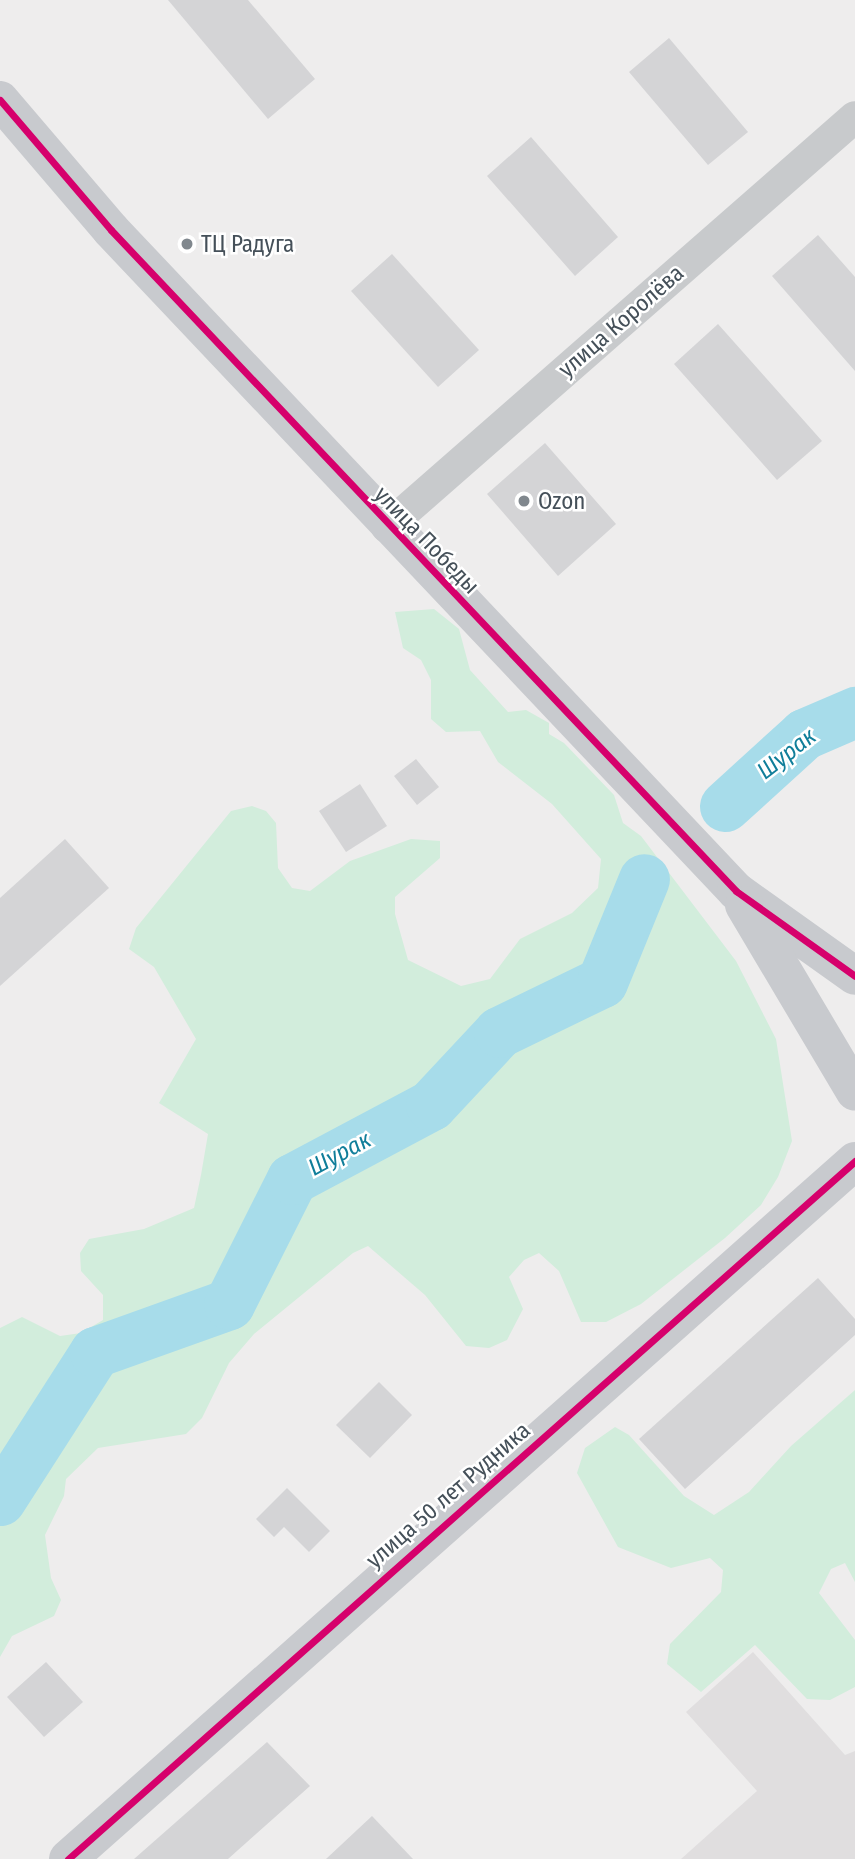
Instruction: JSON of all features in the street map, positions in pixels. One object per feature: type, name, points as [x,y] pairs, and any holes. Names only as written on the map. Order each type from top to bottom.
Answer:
[{"type":"street","name":"улица Победы","points":[[0,100],[111,230],[387,527],[736,891],[855,976]]},
{"type":"street","name":"улица Королёва","points":[[387,527],[855,117]]},
{"type":"street","name":"улица Победы","points":[[736,891],[855,1092]]},
{"type":"street","name":"улица 50 лет Рудника","points":[[68,1859],[855,1161]]},
{"type":"shaded area","points":[[753,1652],[845,1755],[855,1751],[855,1859],[681,1859],[757,1791],[686,1712]]},
{"type":"green space","points":[[434,609],[459,629],[470,670],[508,712],[526,710],[549,723],[549,734],[564,743],[614,795],[623,823],[641,836],[736,961],[776,1039],[792,1141],[778,1177],[761,1205],[725,1238],[641,1304],[606,1322],[581,1322],[559,1271],[539,1253],[524,1260],[509,1277],[523,1309],[507,1340],[489,1348],[466,1346],[425,1295],[368,1246],[353,1253],[254,1334],[229,1363],[202,1418],[186,1434],[98,1448],[66,1479],[64,1496],[45,1535],[51,1578],[61,1600],[54,1616],[12,1636],[0,1657],[0,1328],[22,1317],[60,1336],[81,1333],[103,1320],[103,1295],[81,1271],[80,1253],[89,1239],[144,1229],[194,1208],[201,1175],[208,1134],[159,1103],[196,1039],[154,967],[129,949],[136,928],[231,811],[252,806],[266,811],[276,823],[278,868],[292,888],[310,891],[350,861],[411,839],[440,841],[440,858],[395,897],[395,914],[408,960],[461,986],[490,979],[520,939],[572,913],[598,888],[601,859],[552,804],[498,762],[480,731],[446,732],[431,719],[431,680],[421,660],[403,648],[395,612]]},
{"type":"green space","points":[[855,1390],[855,1582],[845,1563],[831,1569],[819,1593],[855,1640],[855,1687],[830,1700],[807,1699],[755,1645],[701,1692],[667,1664],[670,1644],[721,1592],[723,1570],[710,1558],[671,1568],[618,1547],[577,1473],[585,1448],[615,1427],[629,1435],[684,1496],[714,1515],[749,1492],[791,1446]]},
{"type":"building","points":[[168,0],[248,0],[315,79],[268,119]]},
{"type":"building","points":[[669,38],[748,132],[708,165],[629,72]]},
{"type":"building","points":[[531,137],[618,237],[575,276],[487,176]]},
{"type":"building","points":[[818,235],[855,277],[855,371],[772,276]]},
{"type":"building","points":[[392,254],[479,350],[438,387],[351,291]]},
{"type":"building","points":[[718,324],[822,441],[777,480],[674,364]]},
{"type":"building","points":[[545,443],[616,524],[558,576],[487,494]]},
{"type":"building","points":[[416,759],[439,787],[417,805],[394,776]]},
{"type":"building","points":[[360,784],[387,826],[346,852],[319,811]]},
{"type":"building","points":[[65,839],[109,888],[0,986],[0,898]]},
{"type":"building","points":[[818,1278],[855,1319],[855,1335],[685,1489],[639,1439]]},
{"type":"building","points":[[379,1382],[412,1415],[370,1458],[336,1425]]},
{"type":"building","points":[[287,1488],[330,1531],[309,1552],[284,1527],[274,1537],[256,1519]]},
{"type":"building","points":[[46,1662],[83,1702],[44,1737],[7,1697]]},
{"type":"building","points":[[267,1742],[310,1786],[228,1859],[134,1859]]},
{"type":"building","points":[[372,1816],[413,1859],[326,1859]]},
{"type":"waterway","name":"Шурак","points":[[725,806],[804,734],[855,712]]},
{"type":"waterway","name":"Шурак","points":[[0,1500],[95,1352],[229,1304],[292,1179],[431,1105],[499,1032],[602,982],[644,879]]},
{"type":"cycle path","points":[[0,100],[111,230],[736,891],[855,976]]},
{"type":"cycle path","points":[[68,1859],[855,1161]]},
{"type":"place","name":"ТЦ Радуга","points":[[187,244]]},
{"type":"place","name":"Ozon","points":[[524,501]]}]
